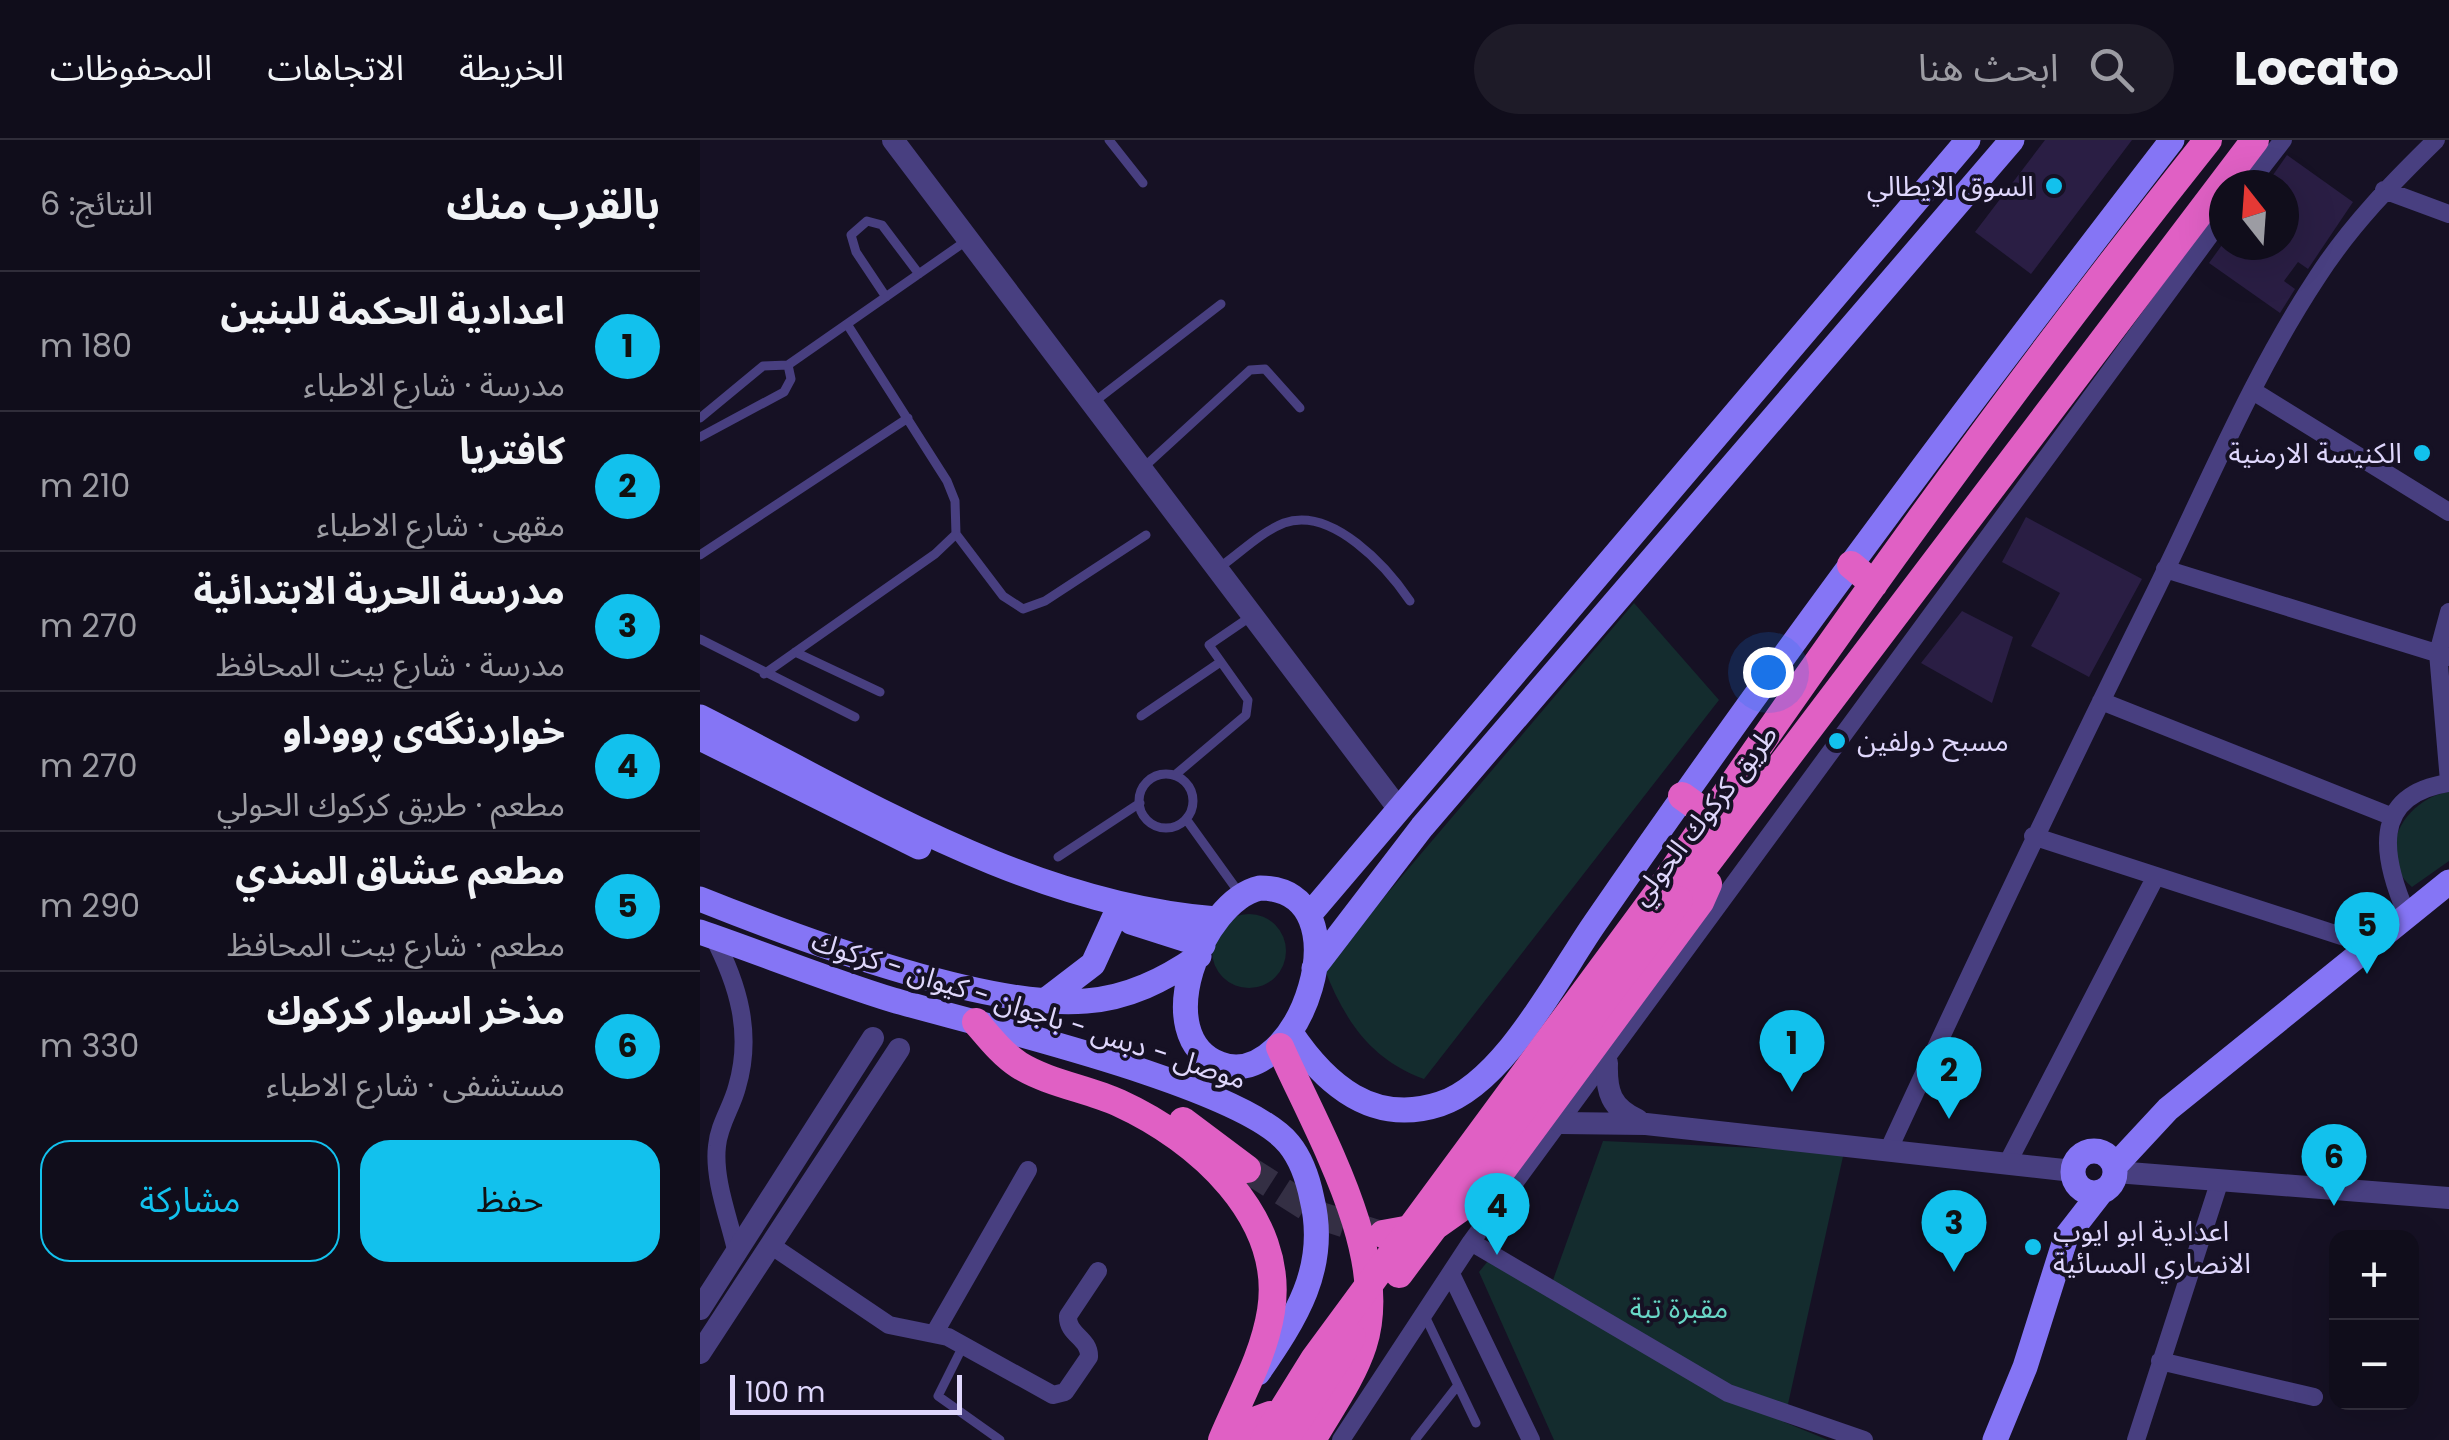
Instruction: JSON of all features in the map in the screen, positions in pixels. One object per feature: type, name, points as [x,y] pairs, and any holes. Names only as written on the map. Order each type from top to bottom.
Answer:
[{"type":"highway","name":"طريق كركوك الحولي","points":[[1284,1440],[1357,1331],[1670,894],[1710,816],[1874,584],[2132,236],[2208,140]]},
{"type":"highway","name":"طريق كركوك الحولي","points":[[1264,1440],[1315,1358],[1670,894],[1713,854],[1933,570],[2255,140]]},
{"type":"highway","points":[[2132,236],[2164,260]]},
{"type":"highway","points":[[1852,566],[1874,584]]},
{"type":"highway","points":[[1682,796],[1710,816]]},
{"type":"highway","points":[[1384,1234],[1438,1224],[1472,1203],[1499,1176],[1700,902],[1713,854]]},
{"type":"highway","points":[[988,1026],[1035,1053],[1159,1106],[1247,1169]]},
{"type":"highway","points":[[988,1026],[1017,1064],[1099,1094],[1156,1124],[1239,1194],[1260,1236],[1273,1290],[1266,1334],[1222,1440]]},
{"type":"highway","points":[[1286,1040],[1345,1195],[1369,1282],[1363,1345],[1312,1440]]},
{"type":"highway","points":[[1234,1440],[1246,1424],[1270,1414],[1282,1420],[1292,1440]]},
{"type":"main road","points":[[1310,914],[1968,140]]},
{"type":"main road","points":[[1314,968],[1422,827],[2012,140]]},
{"type":"main road","points":[[1286,1040],[1326,1080],[1351,1098],[1380,1108],[1411,1110],[1442,1104],[1492,1070],[1682,796],[2098,233],[2172,140]]},
{"type":"main road","points":[[700,717],[936,846],[983,877],[1114,918],[1201,951]]},
{"type":"main road","points":[[700,738],[936,846],[1068,891],[1169,914],[1216,919]]},
{"type":"main road","points":[[1398,808],[1422,827]]},
{"type":"main road","points":[[2073,1175],[2085,1191],[2168,1108],[2449,882]]},
{"type":"main road","points":[[1260,888],[1281,890],[1310,914],[1318,938],[1314,968],[1286,1040],[1257,1065],[1239,1068],[1221,1064],[1203,1054],[1189,1035],[1183,1013],[1201,951],[1216,919],[1240,894],[1260,888]]},
{"type":"main road","points":[[700,899],[896,968],[1044,1001],[1086,1001],[1132,992],[1201,951]]},
{"type":"main road","points":[[1044,1001],[1093,964],[1114,918]]},
{"type":"main road","name":"موصل - دبس - باجوان - كيوان - كركوك","points":[[707,934],[890,998],[1191,1090],[1276,1130],[1298,1157],[1315,1212],[1316,1256],[1305,1299],[1238,1402]]},
{"type":"main road","points":[[1191,1090],[1203,1054]]},
{"type":"main road","points":[[2066,1237],[2066,1208],[2080,1156],[2107,1170]]},
{"type":"main road","points":[[1995,1440],[2026,1367],[2066,1237],[2107,1170]]},
{"type":"main road","points":[[2009,1440],[2025,1388],[2026,1367]]},
{"type":"street","points":[[894,140],[1398,808]]},
{"type":"street","points":[[2260,170],[2283,140]]},
{"type":"street","points":[[1888,1151],[2033,836],[2253,392],[2320,274],[2384,190],[2436,140]]},
{"type":"street","points":[[2384,190],[2449,214]]},
{"type":"street","points":[[1341,1440],[1472,1242],[1607,1063],[1768,836],[2209,236]]},
{"type":"street","points":[[2253,392],[2449,512]]},
{"type":"street","points":[[2166,570],[2444,655]]},
{"type":"street","points":[[2406,915],[2387,866],[2385,847],[2394,817],[2419,792],[2449,782],[2444,655],[2449,612]]},
{"type":"street","points":[[2101,701],[2394,817]]},
{"type":"street","points":[[2033,836],[2369,945]]},
{"type":"street","points":[[2006,1164],[2156,876]]},
{"type":"street","points":[[707,934],[736,985],[744,1032],[738,1085],[708,1145],[720,1175],[737,1254]]},
{"type":"street","points":[[700,1309],[873,1038]]},
{"type":"street","points":[[700,1353],[899,1049]]},
{"type":"street","points":[[1607,1063],[1607,1089],[1614,1105],[1646,1124]]},
{"type":"street","points":[[1561,1123],[1646,1124],[2073,1175]]},
{"type":"street","points":[[813,1135],[834,1148]]},
{"type":"street","points":[[934,1334],[1028,1170]]},
{"type":"street","points":[[2107,1170],[2449,1198]]},
{"type":"street","points":[[700,1178],[720,1175]]},
{"type":"street","points":[[2136,1440],[2220,1180]]},
{"type":"street","points":[[1472,1242],[1728,1393],[1864,1440]]},
{"type":"street","points":[[772,1246],[889,1325],[934,1334],[963,1346],[1047,1394],[1060,1395],[1090,1358],[1088,1345],[1070,1328],[1068,1316],[1098,1271]]},
{"type":"street","points":[[1452,1274],[1531,1440]]},
{"type":"street","points":[[2160,1361],[2314,1398]]},
{"type":"lane","points":[[1109,140],[1143,183]]},
{"type":"lane","points":[[886,297],[853,247],[851,236],[857,225],[867,221],[882,225],[919,274]]},
{"type":"lane","points":[[700,418],[763,366],[788,365],[968,239]]},
{"type":"lane","points":[[1092,404],[1221,304]]},
{"type":"lane","points":[[847,324],[956,500],[956,534],[1003,596],[1023,609],[1045,601],[1146,535]]},
{"type":"lane","points":[[700,437],[784,392],[791,379],[788,365]]},
{"type":"lane","points":[[1142,468],[1250,370],[1266,369],[1300,408]]},
{"type":"lane","points":[[700,555],[908,418]]},
{"type":"lane","points":[[1218,569],[1280,524],[1308,521],[1371,552],[1410,600]]},
{"type":"lane","points":[[764,674],[935,554],[956,534]]},
{"type":"lane","points":[[1176,776],[1240,722],[1249,708],[1210,651],[1212,640],[1252,615]]},
{"type":"lane","points":[[700,639],[855,717]]},
{"type":"lane","points":[[795,652],[880,692]]},
{"type":"lane","points":[[1140,716],[1218,663]]},
{"type":"lane","points":[[1058,857],[1140,803],[1147,782],[1160,774],[1176,776],[1192,791],[1193,806],[1186,819],[1173,827],[1158,826],[1146,817],[1140,803]]},
{"type":"lane","points":[[1186,819],[1240,894]]},
{"type":"lane","points":[[1424,1314],[1476,1423]]},
{"type":"lane","points":[[963,1346],[938,1396],[1000,1440]]},
{"type":"lane","points":[[1415,1440],[1458,1386]]},
{"type":"green space","points":[[1634,603],[1719,700],[1424,1079],[1405,1071],[1362,1036],[1341,1005],[1324,968]]},
{"type":"green space","points":[[2449,792],[2449,861],[2412,887],[2395,859],[2399,829],[2419,805]]},
{"type":"green space","points":[[1249,914],[1275,925],[1286,951],[1275,977],[1249,988],[1223,977],[1212,951],[1223,925]]},
{"type":"green space","name":"مقبرة تبة","points":[[1603,1141],[1844,1152],[1784,1422],[1828,1440],[1554,1440],[1479,1272],[1488,1261],[1548,1294]]},
{"type":"building","name":"السوق الايطالي","points":[[2045,140],[2132,140],[2031,274],[1975,232]]},
{"type":"building","points":[[2287,155],[2353,202],[2308,269],[2298,262],[2284,281],[2295,289],[2280,313],[2209,263],[2299,260],[2299,170],[2276,170]]},
{"type":"building","points":[[2026,517],[2142,579],[2089,677],[2031,646],[2060,593],[2002,562]]},
{"type":"building","points":[[1962,611],[2013,637],[1992,703],[1921,663]]},
{"type":"tunnel","points":[[1247,1169],[1321,1216],[1378,1234]]},
{"type":"place","name":"السوق الايطالي","points":[[2054,186]]},
{"type":"place","name":"الكنيسة الارمنية","points":[[2422,453]]},
{"type":"place","name":"مسبح دولفين","points":[[1837,741]]},
{"type":"place","name":"مطعم عشاق المندي","points":[[2367,974]]},
{"type":"place","name":"اعدادية الحكمة للبنين","points":[[1792,1092]]},
{"type":"place","name":"کافتریا","points":[[1949,1119]]},
{"type":"place","name":"مذخر اسوار كركوك","points":[[2334,1206]]},
{"type":"place","name":"اعدادية ابو ايوب الانصاري المسائية","points":[[2033,1247]]},
{"type":"place","name":"خواردنگەی ڕووداو","points":[[1497,1255]]},
{"type":"place","name":"مدرسة الحرية الابتدائية","points":[[1954,1272]]}]
